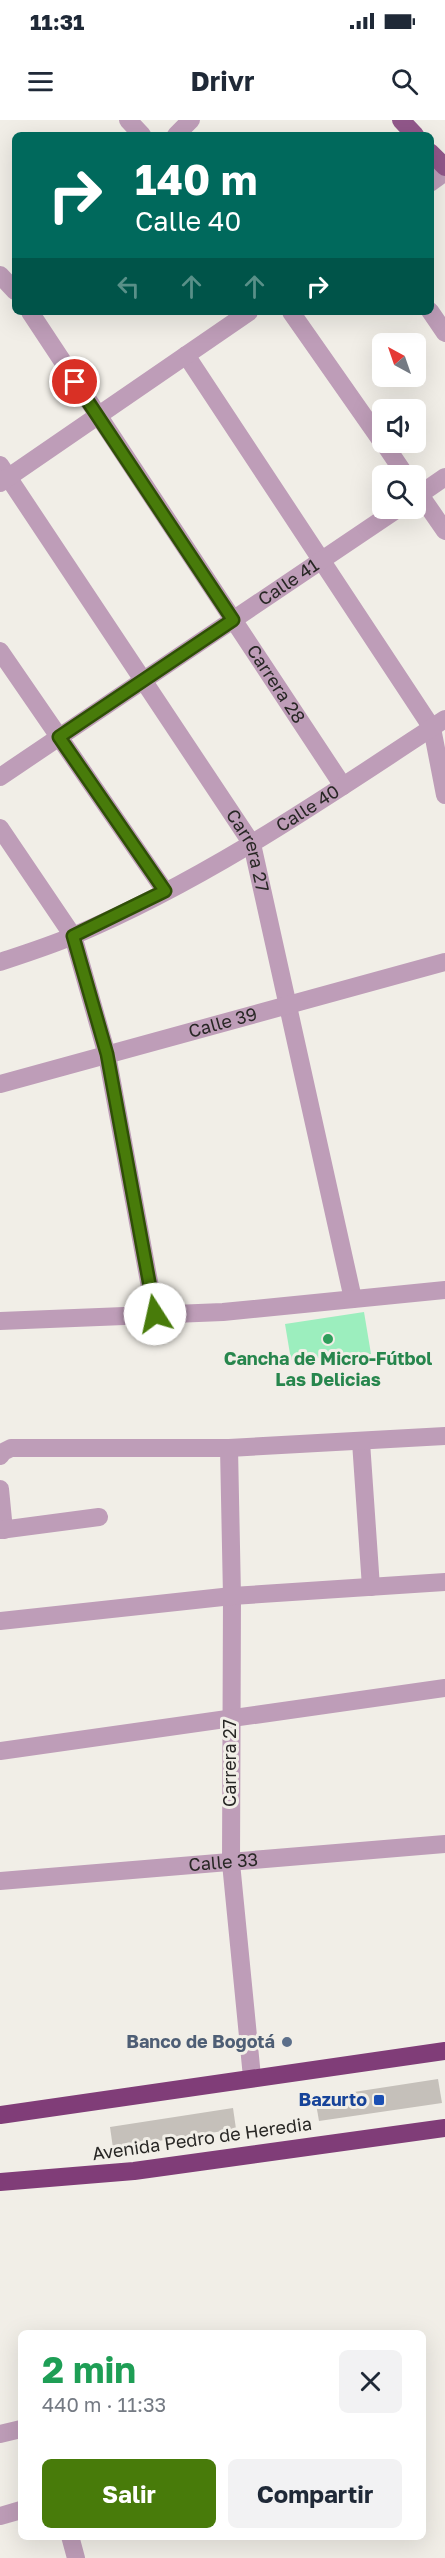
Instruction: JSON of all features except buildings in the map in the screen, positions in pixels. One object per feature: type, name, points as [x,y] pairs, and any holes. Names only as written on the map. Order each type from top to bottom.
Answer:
[{"type":"highway","points":[[0,2115],[445,2051]]},
{"type":"highway","name":"Avenida Pedro de Heredia","points":[[0,2182],[134,2171],[445,2128]]},
{"type":"main road","points":[[400,120],[412,132]]},
{"type":"main road","points":[[434,156],[445,167]]},
{"type":"street","points":[[128,120],[139,132]]},
{"type":"street","points":[[179,132],[191,120]]},
{"type":"street","points":[[0,275],[12,288]]},
{"type":"street","name":"Carrera 28","points":[[32,315],[343,786]]},
{"type":"street","points":[[3,475],[97,416],[245,315]]},
{"type":"street","points":[[293,315],[372,428]]},
{"type":"street","points":[[433,315],[445,333]]},
{"type":"street","points":[[186,355],[322,560],[438,723],[445,795]]},
{"type":"street","name":"Carrera 27","points":[[3,475],[144,680],[252,844],[353,1299]]},
{"type":"street","points":[[426,489],[445,477]]},
{"type":"street","points":[[426,506],[445,531]]},
{"type":"street","name":"Calle 41","points":[[0,777],[383,519]]},
{"type":"street","points":[[0,651],[165,891]]},
{"type":"street","name":"Calle 40","points":[[0,962],[73,936],[165,891],[252,844],[438,723]]},
{"type":"street","points":[[0,828],[73,936],[107,1054],[155,1314]]},
{"type":"street","name":"Calle 39","points":[[0,1084],[445,962]]},
{"type":"street","points":[[0,1321],[223,1312],[445,1290]]},
{"type":"street","points":[[0,1456],[10,1448],[229,1448],[445,1436]]},
{"type":"street","points":[[361,1442],[371,1587]]},
{"type":"street","name":"Carrera 27","points":[[229,1448],[232,1596],[231,1863],[252,2077]]},
{"type":"street","points":[[0,1489],[2,1530],[99,1517]]},
{"type":"street","points":[[0,1621],[232,1596],[445,1582]]},
{"type":"street","points":[[0,1750],[230,1720],[445,1688]]},
{"type":"street","name":"Calle 33","points":[[0,1881],[445,1844]]},
{"type":"street","points":[[0,2434],[18,2430]]},
{"type":"street","points":[[0,2516],[18,2511]]},
{"type":"street","points":[[71,2540],[76,2558]]},
{"type":"green space","name":"Cancha de Micro-Fútbol Las Delicias","points":[[364,1312],[371,1354],[291,1360],[285,1324]]},
{"type":"place","name":"Cancha de Micro-Fútbol Las Delicias","points":[[328,1339]]},
{"type":"place","name":"Banco de Bogotá","points":[[287,2042]]},
{"type":"place","name":"Bazurto","points":[[379,2100]]},
{"type":"route","points":[[75,382],[233,620],[59,737],[165,891],[73,936],[107,1054],[155,1314]]}]
